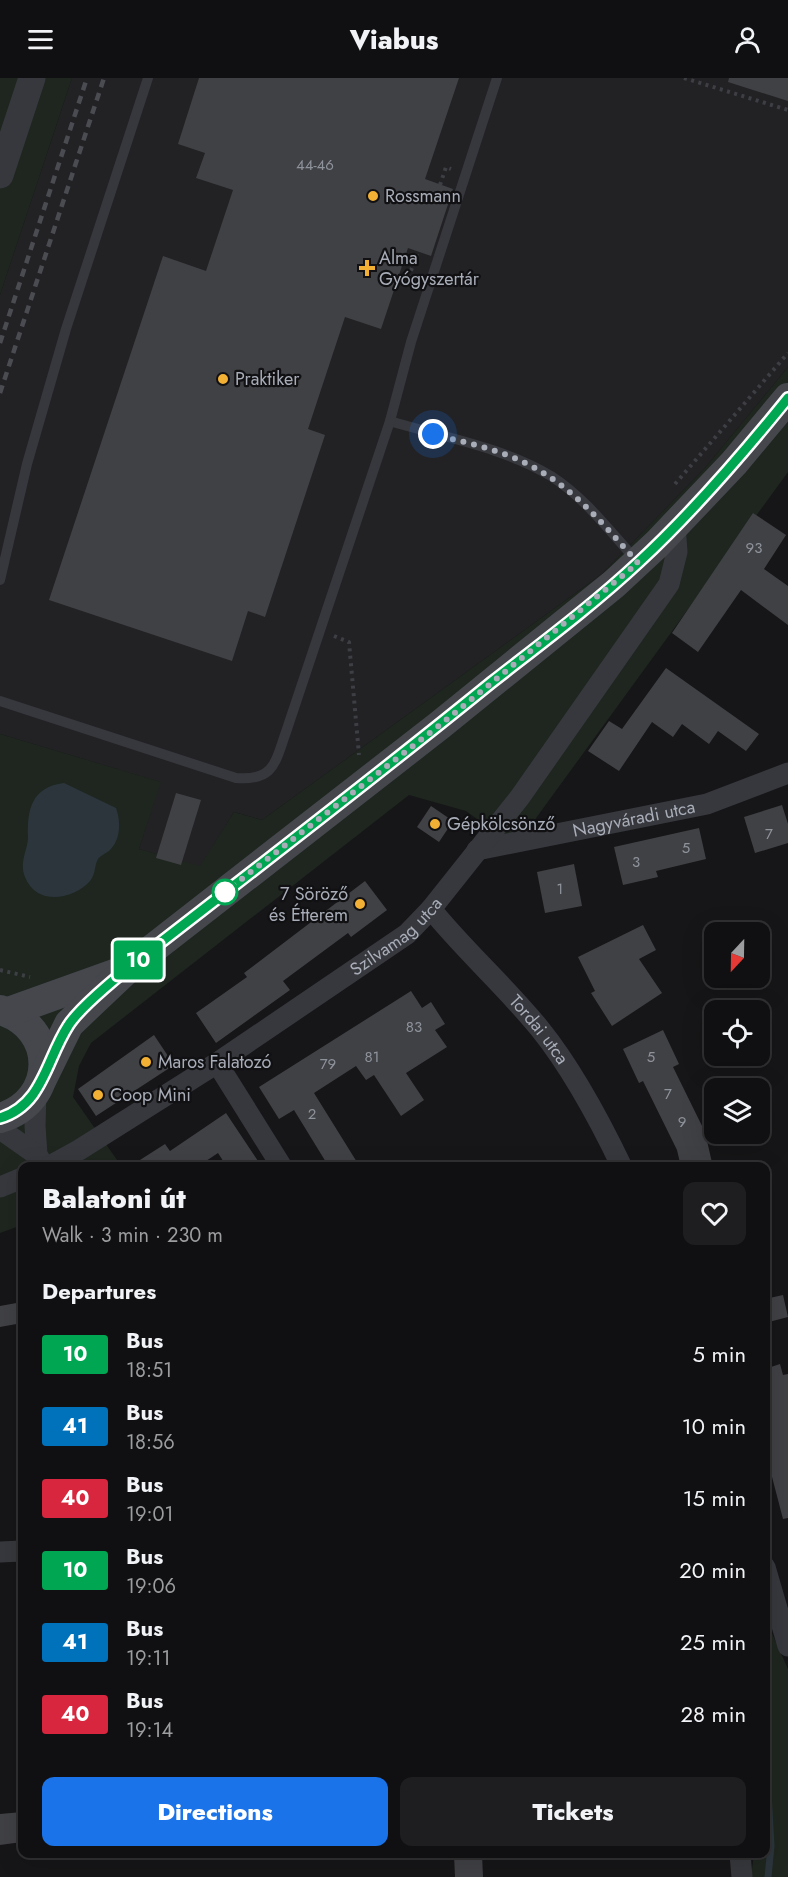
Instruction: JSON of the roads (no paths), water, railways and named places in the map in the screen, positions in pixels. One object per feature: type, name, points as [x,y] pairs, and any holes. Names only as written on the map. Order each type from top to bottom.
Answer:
[{"type":"main road","points":[[0,1118],[15,1113],[39,1085],[69,1024],[128,968],[440,725],[657,544],[734,463],[788,398]]},
{"type":"main road","points":[[4,1011],[128,968]]},
{"type":"main road","points":[[4,1011],[22,1020],[33,1032],[41,1046],[44,1062],[39,1085]]},
{"type":"street","points":[[0,175],[32,78]]},
{"type":"street","name":"Szilvamag utca","points":[[46,1162],[79,1150],[217,1063],[407,934],[435,895],[477,850],[520,796],[652,608],[673,575],[677,552],[657,544]]},
{"type":"street","name":"Nagyváradi utca","points":[[477,850],[707,804],[788,773]]},
{"type":"street","name":"Tordai utca","points":[[435,895],[566,1065],[604,1129],[620,1162]]},
{"type":"street","points":[[217,1063],[279,1162]]},
{"type":"street","points":[[39,1085],[35,1126],[43,1162]]},
{"type":"street","points":[[0,1129],[42,1162]]},
{"type":"street","points":[[0,1187],[18,1180]]},
{"type":"street","points":[[0,1552],[18,1551]]},
{"type":"street","points":[[770,1584],[788,1646]]},
{"type":"street","points":[[740,1858],[742,1877]]},
{"type":"lane","points":[[0,580],[27,464],[66,329],[148,78]]},
{"type":"lane","points":[[0,701],[236,778],[252,779],[266,776],[275,763],[390,421],[411,342],[497,78]]},
{"type":"lane","points":[[390,421],[520,460],[552,477],[578,498],[657,544]]},
{"type":"waterway","points":[[770,1828],[770,1856]]},
{"type":"waterway","points":[[768,1877],[770,1858]]},
{"type":"railway","points":[[0,343],[87,78]]},
{"type":"railway","points":[[0,393],[104,78]]},
{"type":"place","name":"Rossmann","points":[[373,196]]},
{"type":"place","name":"Alma Gyógyszertár","points":[[367,268]]},
{"type":"place","name":"Praktiker","points":[[223,379]]},
{"type":"place","name":"Gépkölcsönző","points":[[435,824]]},
{"type":"place","name":"7 Söröző és Étterem","points":[[360,904]]},
{"type":"place","name":"Maros Falatozó","points":[[146,1062]]},
{"type":"place","name":"Coop Mini","points":[[98,1095]]}]
